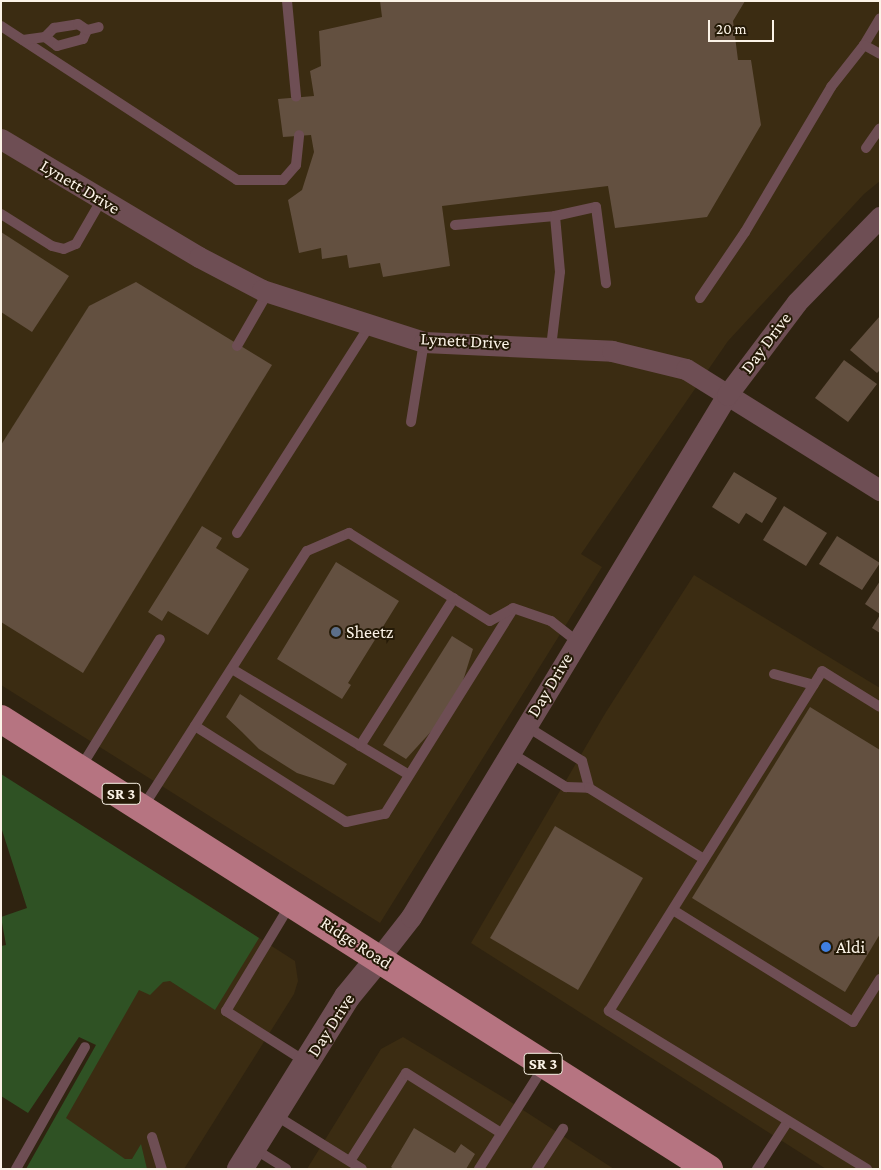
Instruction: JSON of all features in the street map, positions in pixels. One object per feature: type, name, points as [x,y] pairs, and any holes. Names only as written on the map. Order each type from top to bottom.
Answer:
[{"type":"main road","name":"Ridge Road","points":[[1,718],[709,1169]]},
{"type":"street","name":"Lynett Drive","points":[[1,139],[199,257],[268,292],[424,342],[612,351],[686,369],[880,490]]},
{"type":"street","name":"Day Drive","points":[[246,1158],[347,997],[411,917],[727,395],[797,302],[880,217]]},
{"type":"lane","points":[[287,1],[296,97]]},
{"type":"lane","points":[[700,298],[744,232],[831,87],[864,45],[880,18]]},
{"type":"lane","points":[[23,40],[45,37],[54,28],[78,24],[86,30],[100,27]]},
{"type":"lane","points":[[1,26],[237,180],[282,180],[296,165],[299,136]]},
{"type":"lane","points":[[45,37],[57,46],[83,39],[86,30]]},
{"type":"lane","points":[[864,45],[880,54]]},
{"type":"lane","points":[[866,148],[880,128]]},
{"type":"lane","points":[[1,214],[52,246],[64,249],[76,244],[102,199]]},
{"type":"lane","points":[[455,225],[555,216],[596,207],[606,283]]},
{"type":"lane","points":[[552,347],[560,272],[555,216]]},
{"type":"lane","points":[[237,346],[268,292]]},
{"type":"lane","points":[[237,533],[370,325]]},
{"type":"lane","points":[[411,422],[424,342]]},
{"type":"lane","points":[[143,808],[307,551],[349,533],[490,621],[513,608],[551,621],[577,641]]},
{"type":"lane","points":[[360,746],[454,598]]},
{"type":"lane","points":[[195,726],[346,822],[385,814],[513,608]]},
{"type":"lane","points":[[80,768],[160,639]]},
{"type":"lane","points":[[232,669],[409,775]]},
{"type":"lane","points":[[867,1169],[609,1011],[822,671],[880,707]]},
{"type":"lane","points":[[774,674],[814,685]]},
{"type":"lane","points":[[526,726],[582,761],[589,788]]},
{"type":"lane","points":[[511,753],[566,787],[589,788],[704,859]]},
{"type":"lane","points":[[291,902],[226,1011],[307,1063]]},
{"type":"lane","points":[[673,910],[853,1022],[880,979]]},
{"type":"lane","points":[[16,1169],[85,1047]]},
{"type":"lane","points":[[479,1169],[545,1065]]},
{"type":"lane","points":[[350,1161],[406,1073],[501,1133]]},
{"type":"lane","points":[[274,1115],[362,1169]]},
{"type":"lane","points":[[757,1169],[788,1121]]},
{"type":"lane","points":[[536,1169],[563,1129]]},
{"type":"lane","points":[[152,1138],[162,1169]]},
{"type":"lane","points":[[246,1158],[286,1169]]},
{"type":"shaded area","points":[[1,1],[880,1],[880,181],[864,194],[728,341],[581,554],[602,567],[380,923],[1,685]]},
{"type":"shaded area","points":[[694,575],[880,688],[880,1169],[826,1169],[471,943],[606,712]]},
{"type":"shaded area","points":[[189,893],[295,961],[298,981],[294,994],[184,1169],[39,1169],[96,1045]]},
{"type":"shaded area","points":[[403,1037],[506,1099],[614,1169],[307,1169],[381,1049]]},
{"type":"green space","points":[[1,774],[259,938],[215,1010],[170,981],[163,982],[150,995],[139,990],[66,1118],[125,1159],[132,1159],[141,1144],[147,1169],[26,1169],[96,1045],[79,1037],[28,1113],[1,1096],[1,946],[6,945],[1,917],[27,908],[1,827]]},
{"type":"building","points":[[380,1],[745,1],[733,21],[738,60],[751,60],[761,125],[707,217],[615,228],[608,186],[442,206],[450,266],[383,277],[380,263],[349,268],[347,255],[322,259],[321,248],[299,253],[288,200],[302,190],[314,152],[311,135],[283,137],[278,99],[314,96],[310,71],[321,66],[319,31],[382,17]]},
{"type":"building","points":[[1,232],[69,276],[32,332],[1,312]]},
{"type":"building","points":[[136,282],[272,365],[83,673],[1,622],[1,445],[89,306]]},
{"type":"building","points":[[880,316],[880,370],[877,373],[850,350]]},
{"type":"building","points":[[844,360],[877,384],[848,422],[815,398]]},
{"type":"building","points":[[734,472],[777,498],[762,523],[746,513],[739,524],[712,507]]},
{"type":"building","points":[[784,506],[827,533],[806,566],[763,540]]},
{"type":"building","points":[[202,526],[222,538],[216,548],[249,569],[208,635],[168,611],[162,621],[148,612]]},
{"type":"building","points":[[837,536],[880,563],[862,590],[819,564]]},
{"type":"building","points":[[336,562],[399,601],[348,683],[351,685],[342,699],[277,659]]},
{"type":"building","points":[[880,581],[880,614],[865,604]]},
{"type":"building","points":[[880,615],[880,633],[872,628]]},
{"type":"building","points":[[452,636],[473,649],[461,687],[437,725],[406,759],[383,745]]},
{"type":"building","points":[[240,694],[347,764],[334,785],[297,773],[259,749],[226,717]]},
{"type":"building","points":[[810,707],[880,750],[880,934],[845,992],[692,898]]},
{"type":"building","points":[[555,826],[643,878],[578,990],[490,938]]},
{"type":"building","points":[[414,1128],[455,1153],[461,1144],[475,1154],[466,1169],[394,1169],[391,1167]]},
{"type":"place","name":"Sheetz","points":[[336,632]]},
{"type":"place","name":"Aldi","points":[[826,947]]}]
